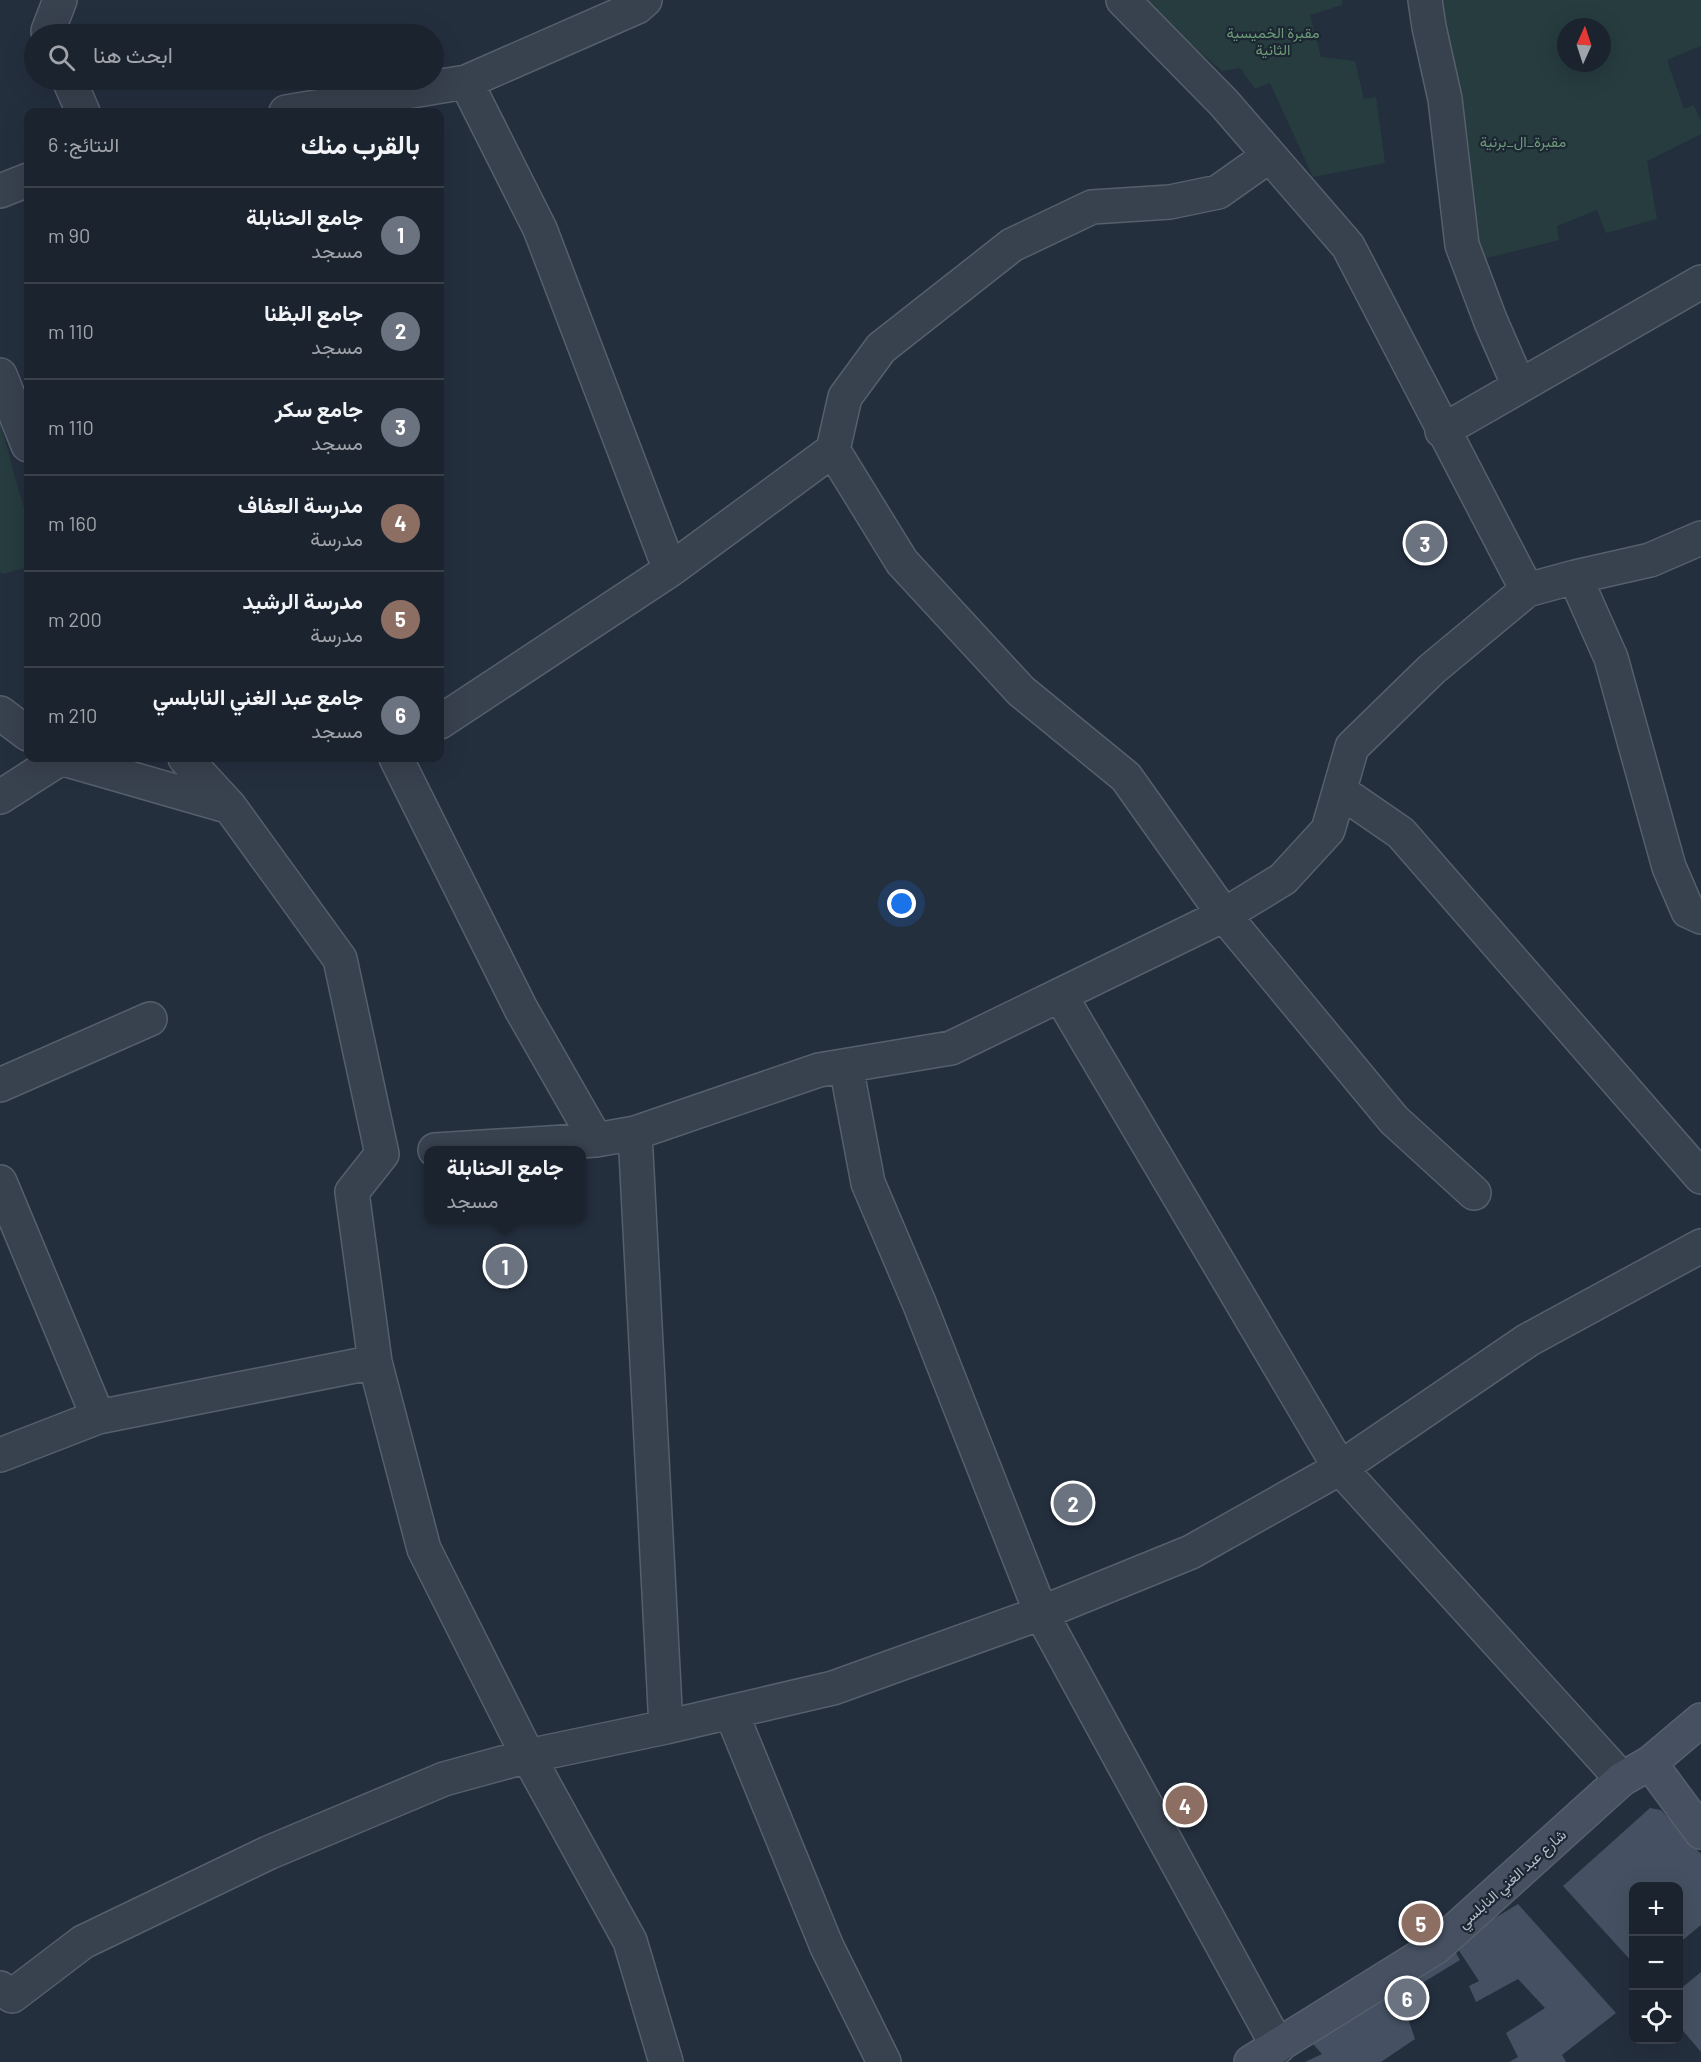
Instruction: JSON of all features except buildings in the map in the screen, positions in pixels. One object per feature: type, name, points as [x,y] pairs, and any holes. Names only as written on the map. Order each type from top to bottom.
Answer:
[{"type":"main road","name":"شارع عبد الغني النابلسي","points":[[1265,2054],[1436,1947],[1622,1779],[1650,1763],[1701,1720]]},
{"type":"main road","points":[[1650,1763],[1701,1832]]},
{"type":"street","points":[[51,24],[60,0]]},
{"type":"street","points":[[444,86],[466,82],[637,7],[645,0]]},
{"type":"street","points":[[1123,0],[1224,103],[1348,246],[1442,431],[1527,590]]},
{"type":"street","points":[[1425,0],[1428,27],[1445,99],[1462,245],[1491,322],[1519,386]]},
{"type":"street","points":[[466,82],[540,229],[670,570]]},
{"type":"street","points":[[73,90],[81,108]]},
{"type":"street","points":[[310,108],[418,90]]},
{"type":"street","points":[[444,720],[670,570],[833,450],[845,397],[881,348],[1012,245],[1092,207],[1170,202],[1218,192],[1269,156]]},
{"type":"street","points":[[0,191],[24,182]]},
{"type":"street","points":[[1442,431],[1701,282]]},
{"type":"street","points":[[0,375],[24,435]]},
{"type":"street","points":[[833,450],[902,562],[1021,691],[1126,777],[1224,915],[1394,1120],[1474,1193]]},
{"type":"street","points":[[499,1146],[596,1140],[635,1133],[819,1070],[951,1048],[1224,915],[1283,879],[1328,830],[1352,747],[1432,669],[1527,590],[1650,560],[1701,538]]},
{"type":"street","points":[[1575,577],[1611,658],[1669,867],[1688,911],[1701,917]]},
{"type":"street","points":[[0,713],[24,731]]},
{"type":"street","points":[[0,797],[54,762]]},
{"type":"street","points":[[74,762],[230,807]]},
{"type":"street","points":[[188,762],[230,807],[340,959],[382,1154]]},
{"type":"street","points":[[398,762],[521,1009],[596,1140]]},
{"type":"street","points":[[1340,791],[1401,833],[1701,1177]]},
{"type":"street","points":[[1060,995],[1340,1468],[1622,1779]]},
{"type":"street","points":[[0,1085],[150,1019]]},
{"type":"street","points":[[846,1066],[868,1183],[920,1305],[1041,1613],[1265,2054]]},
{"type":"street","points":[[635,1133],[666,1727]]},
{"type":"street","points":[[424,1151],[382,1154],[352,1192],[375,1362],[424,1549],[528,1756],[630,1941],[666,2062]]},
{"type":"street","points":[[0,1182],[98,1417]]},
{"type":"street","points":[[0,1988],[12,1996],[83,1942],[268,1853],[444,1779],[528,1756],[833,1688],[1041,1613],[1191,1552],[1340,1468],[1528,1340],[1701,1246]]},
{"type":"street","points":[[0,1455],[98,1417],[375,1362]]},
{"type":"street","points":[[731,1712],[827,1947],[884,2062]]},
{"type":"green space","name":"مقبرة الخميسية الثانية","points":[[1131,0],[1342,0],[1342,5],[1310,15],[1321,57],[1355,61],[1364,99],[1376,97],[1385,163],[1313,177],[1270,83],[1255,89],[1240,68],[1222,71],[1179,34]]},
{"type":"green space","name":"مقبرة_ال_برنية","points":[[1415,0],[1701,0],[1701,46],[1667,60],[1684,109],[1694,105],[1701,122],[1701,134],[1647,161],[1657,219],[1606,233],[1597,210],[1557,226],[1559,240],[1458,265],[1439,201]]},
{"type":"green space","points":[[0,422],[24,509],[24,568],[3,574],[0,572]]},
{"type":"place","name":"جامع سكر","points":[[1425,543]]},
{"type":"place","name":"جامع الحنابلة","points":[[505,1266]]},
{"type":"place","name":"جامع البظنا","points":[[1073,1503]]},
{"type":"place","name":"مدرسة العفاف","points":[[1185,1805]]},
{"type":"place","name":"مدرسة الرشيد","points":[[1421,1923]]},
{"type":"place","name":"جامع عبد الغني النابلسي","points":[[1407,1998]]}]
